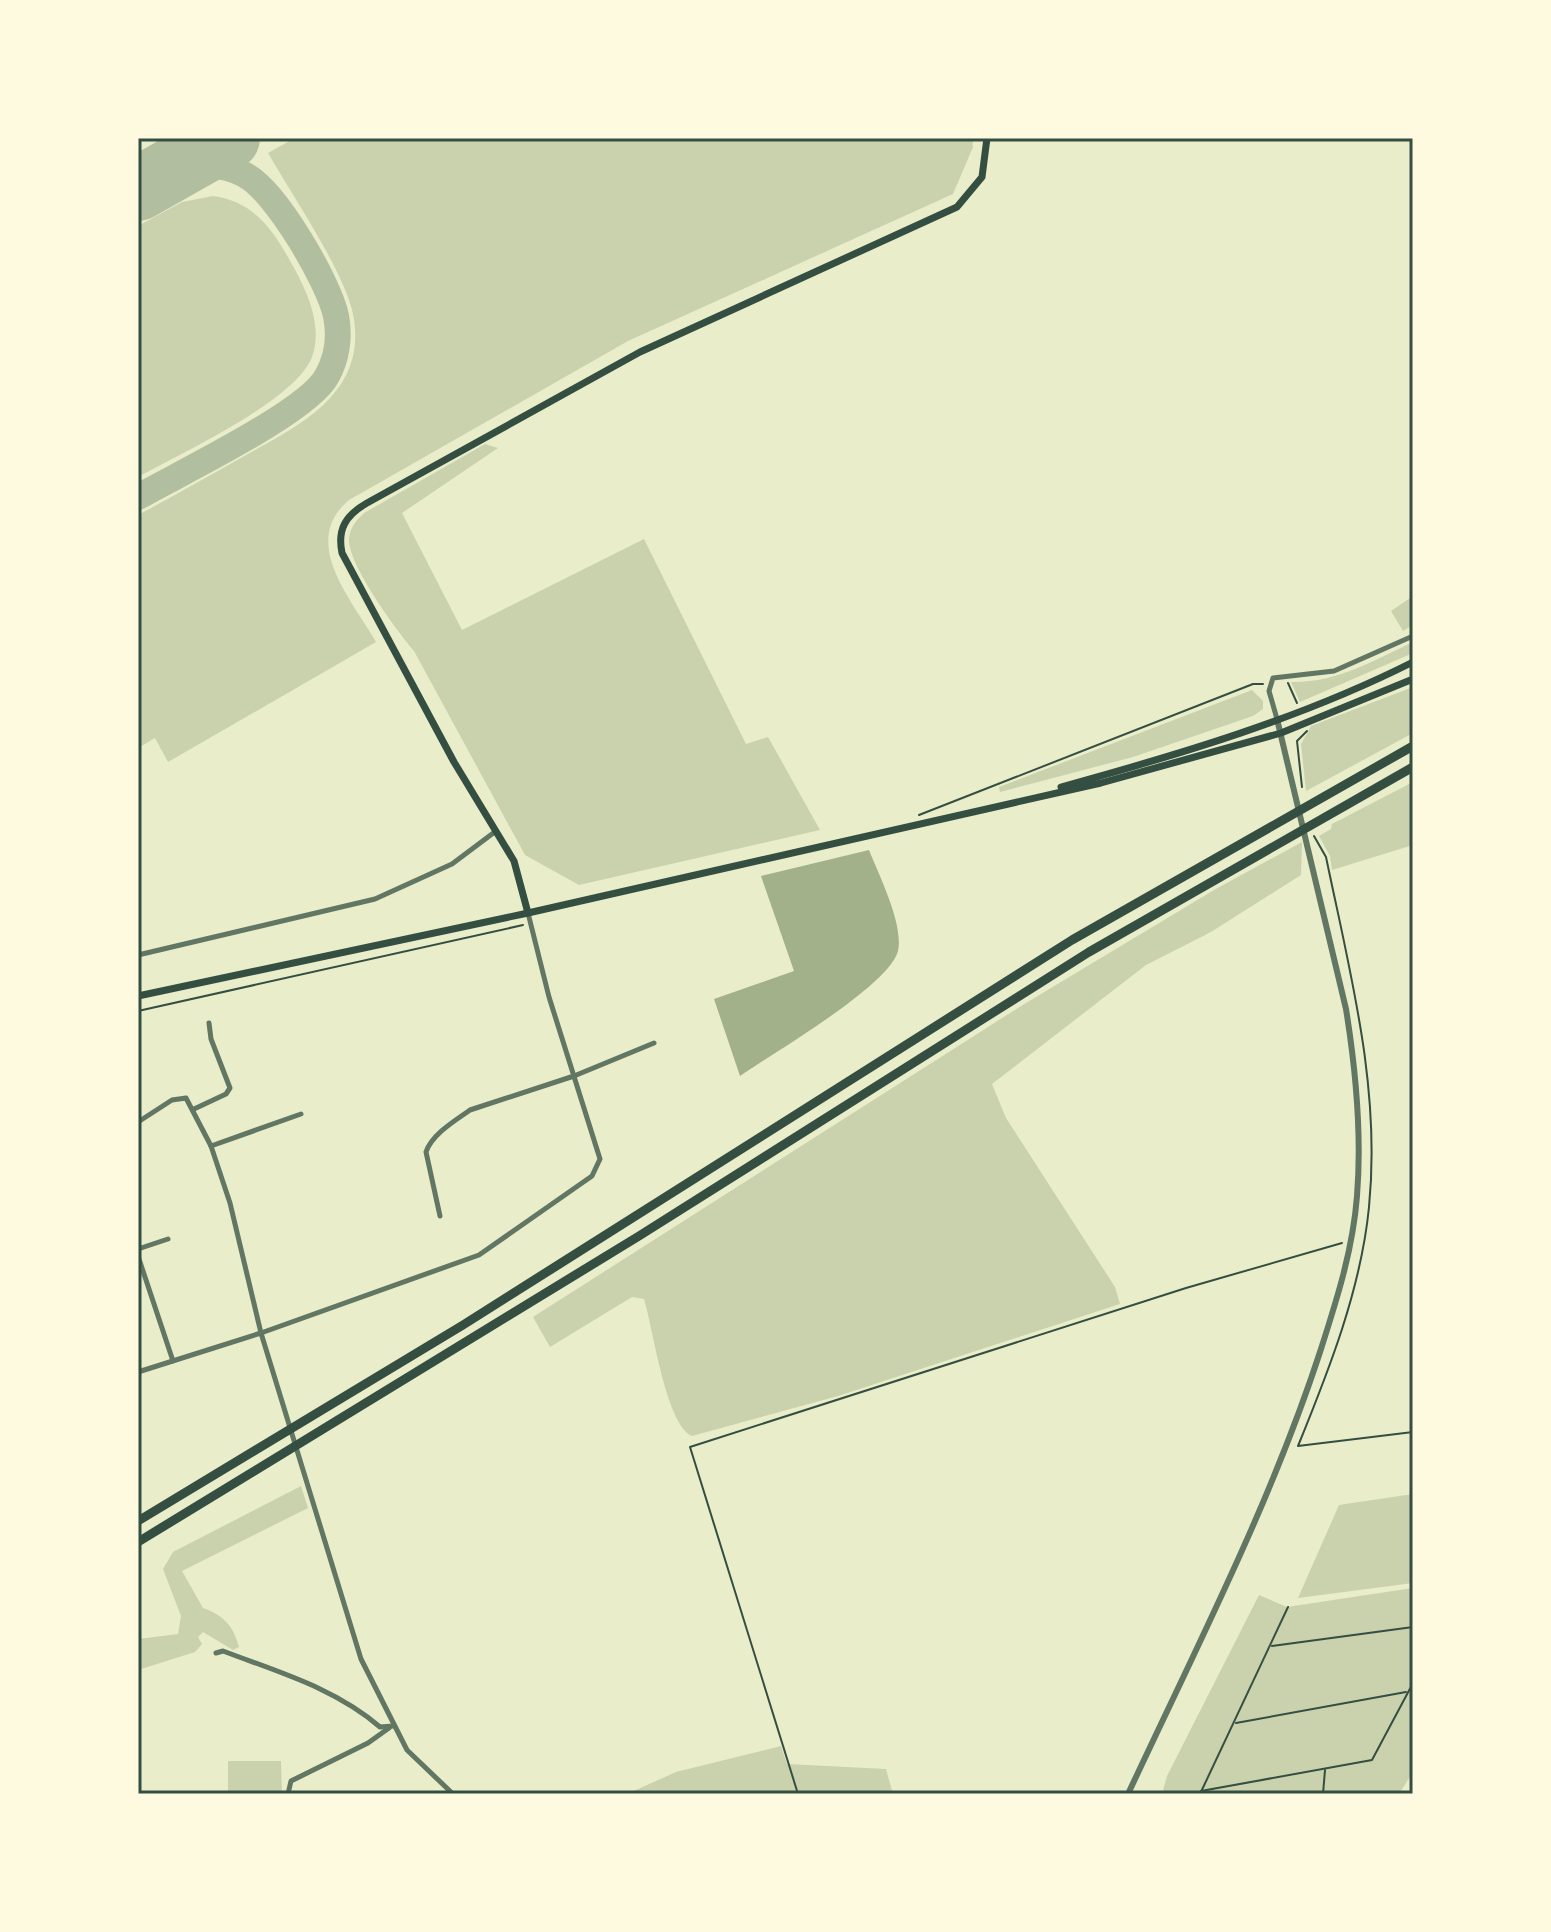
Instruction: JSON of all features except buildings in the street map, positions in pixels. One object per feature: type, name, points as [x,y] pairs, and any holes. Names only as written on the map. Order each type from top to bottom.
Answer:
[{"type":"highway","points":[[138,1521],[463,1325],[1072,940],[1291,812],[1413,746]]},
{"type":"highway","points":[[138,1542],[639,1236],[1089,952],[1295,831],[1413,767]]},
{"type":"main road","points":[[528,913],[514,861],[454,762],[357,585],[340,543],[344,522],[367,503],[640,352],[957,207],[982,177],[987,138]]},
{"type":"main road","points":[[990,806],[1189,750],[1301,712],[1413,662]]},
{"type":"main road","points":[[138,996],[528,913],[1131,775],[1281,733],[1413,679]]},
{"type":"street","points":[[1128,1794],[1289,1443],[1341,1287],[1351,1241],[1359,1147],[1353,1055],[1334,951],[1269,684],[1273,678],[1284,674],[1315,676],[1334,671],[1413,636]]},
{"type":"street","points":[[138,955],[375,899],[452,864],[497,830]]},
{"type":"street","points":[[138,1372],[261,1333],[482,1254],[592,1176],[600,1159],[528,913]]},
{"type":"street","points":[[194,1109],[230,1090],[211,1039],[209,1023]]},
{"type":"street","points":[[440,1216],[426,1152],[432,1141],[470,1110],[574,1076],[654,1043]]},
{"type":"street","points":[[138,1122],[176,1099],[188,1099],[194,1109],[211,1146],[230,1203],[261,1333],[361,1659],[393,1726],[414,1757],[453,1794]]},
{"type":"street","points":[[211,1146],[301,1114]]},
{"type":"street","points":[[138,1249],[168,1239]]},
{"type":"street","points":[[138,1256],[173,1361]]},
{"type":"street","points":[[216,1653],[223,1651],[310,1683],[353,1706],[380,1727],[393,1726]]},
{"type":"street","points":[[288,1794],[291,1781],[393,1726]]},
{"type":"path","points":[[1284,674],[1301,712]]},
{"type":"path","points":[[920,815],[1253,684],[1269,684]]},
{"type":"path","points":[[1302,788],[1297,741],[1308,732],[1305,724]]},
{"type":"path","points":[[1314,835],[1326,857],[1362,1030],[1370,1115],[1371,1167],[1369,1208],[1353,1288],[1324,1381],[1298,1446],[1413,1432]]},
{"type":"path","points":[[138,1011],[530,924]]},
{"type":"path","points":[[798,1794],[690,1447],[1157,1297],[1351,1241]]},
{"type":"path","points":[[1200,1793],[1288,1607]]},
{"type":"path","points":[[1270,1646],[1413,1627]]},
{"type":"path","points":[[1200,1793],[1372,1760],[1413,1683]]},
{"type":"path","points":[[1233,1723],[1408,1692]]},
{"type":"path","points":[[1323,1794],[1325,1769]]},
{"type":"shaded area","points":[[295,138],[972,138],[973,147],[953,194],[628,341],[349,500],[335,516],[329,534],[329,552],[344,590],[376,642],[168,762],[155,738],[138,748],[138,515],[283,434],[323,405],[339,387],[350,366],[355,342],[348,296],[316,233],[268,153]]},
{"type":"shaded area","points":[[213,196],[249,209],[267,226],[282,247],[311,306],[316,332],[312,357],[284,391],[261,408],[138,477],[138,226],[182,202]]},
{"type":"shaded area","points":[[485,444],[498,448],[402,513],[462,630],[644,539],[746,744],[768,737],[820,830],[579,885],[525,855],[414,651],[386,614],[356,565],[349,539],[352,528],[364,513]]},
{"type":"shaded area","points":[[1413,596],[1413,625],[1403,631],[1391,611]]},
{"type":"shaded area","points":[[1413,642],[1413,653],[1300,702],[1291,682],[1339,675]]},
{"type":"shaded area","points":[[1413,687],[1413,733],[1306,791],[1301,744],[1311,726]]},
{"type":"shaded area","points":[[1252,690],[1263,701],[1263,709],[1253,716],[1133,757],[1000,792],[999,787]]},
{"type":"shaded area","points":[[1413,782],[1413,845],[1332,870],[1330,856],[1319,836],[1331,829],[1332,824]]},
{"type":"shaded area","points":[[1302,842],[1301,875],[1211,932],[1146,965],[992,1084],[1006,1118],[1115,1287],[1120,1304],[838,1396],[692,1436],[683,1428],[668,1395],[644,1299],[632,1297],[550,1347],[533,1317],[1021,1006],[1214,890]]},
{"type":"shaded area","points":[[869,850],[890,900],[899,940],[898,951],[890,965],[853,1000],[740,1076],[714,999],[794,971],[761,876]]},
{"type":"shaded area","points":[[301,1486],[308,1508],[182,1571],[203,1608],[226,1622],[239,1647],[233,1650],[203,1632],[198,1637],[202,1644],[195,1652],[138,1670],[138,1639],[178,1634],[181,1616],[163,1569],[173,1552]]},
{"type":"shaded area","points":[[1413,1494],[1413,1583],[1298,1598],[1339,1505]]},
{"type":"shaded area","points":[[1413,1588],[1413,1772],[1399,1794],[1162,1794],[1167,1776],[1259,1595],[1287,1607]]},
{"type":"shaded area","points":[[781,1746],[787,1764],[886,1769],[893,1794],[627,1794],[676,1772]]},
{"type":"shaded area","points":[[228,1761],[281,1761],[282,1794],[228,1794]]},
{"type":"taxiway","points":[[138,497],[241,441],[295,407],[315,391],[327,376],[338,339],[336,316],[312,260],[285,217],[257,184],[235,170],[214,166],[194,167],[162,175]]},
{"type":"runway","points":[[138,189],[228,138]]}]
